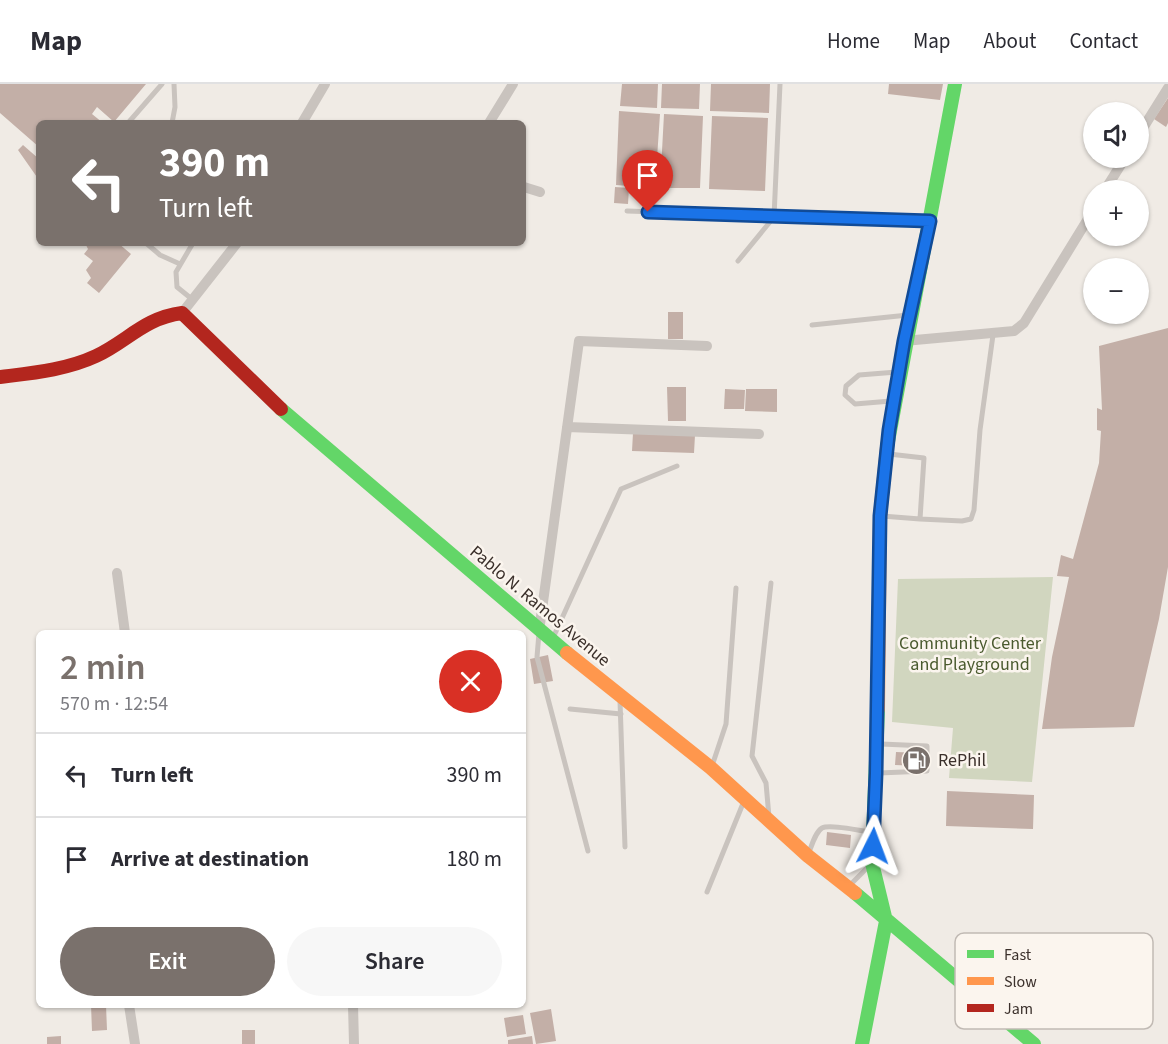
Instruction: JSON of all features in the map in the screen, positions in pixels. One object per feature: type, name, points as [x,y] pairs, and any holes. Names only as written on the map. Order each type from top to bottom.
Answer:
[{"type":"street","points":[[304,120],[325,84]]},
{"type":"street","points":[[491,120],[513,84]]},
{"type":"street","points":[[862,1044],[886,921],[872,863],[876,773],[880,516],[894,400],[904,341],[930,221],[955,84]]},
{"type":"street","points":[[1149,118],[1168,88]]},
{"type":"street","points":[[526,188],[540,192]]},
{"type":"street","points":[[904,341],[993,335],[1014,331],[1024,322],[1083,227]]},
{"type":"street","points":[[0,376],[82,362],[98,356],[144,323],[165,314],[182,313],[235,246]]},
{"type":"street","name":"Pablo N. Ramos Avenue","points":[[182,313],[267,397],[539,631],[711,768],[808,856],[955,978]]},
{"type":"street","points":[[539,631],[579,341],[707,346]]},
{"type":"street","points":[[567,427],[759,434]]},
{"type":"street","points":[[117,573],[124,630]]},
{"type":"street","points":[[129,1008],[135,1044]]},
{"type":"street","points":[[353,1008],[354,1044]]},
{"type":"street","name":"Pablo N. Ramos Avenue","points":[[1016,1029],[1034,1044]]},
{"type":"lane","points":[[131,120],[162,84]]},
{"type":"lane","points":[[173,120],[175,107],[174,84]]},
{"type":"lane","points":[[738,261],[774,218],[780,84]]},
{"type":"lane","points":[[627,211],[774,218],[930,221]]},
{"type":"lane","points":[[150,246],[160,255],[180,264]]},
{"type":"lane","points":[[191,246],[176,272],[177,287],[194,300]]},
{"type":"lane","points":[[812,325],[910,315]]},
{"type":"lane","points":[[880,516],[962,521],[970,519],[974,510],[980,430],[993,335]]},
{"type":"lane","points":[[894,400],[855,404],[846,394],[846,386],[858,375],[899,372]]},
{"type":"lane","points":[[887,454],[924,458],[920,519]]},
{"type":"lane","points":[[552,641],[621,489],[677,466]]},
{"type":"lane","points":[[770,822],[766,783],[752,756],[771,583]]},
{"type":"lane","points":[[711,768],[715,763],[726,724],[736,588]]},
{"type":"lane","points":[[539,631],[537,657],[588,851]]},
{"type":"lane","points":[[620,696],[625,847]]},
{"type":"lane","points":[[570,709],[621,714]]},
{"type":"lane","points":[[876,744],[927,746],[927,771],[876,773]]},
{"type":"lane","points":[[707,892],[745,799]]},
{"type":"lane","points":[[808,856],[822,828],[874,832]]},
{"type":"lane","points":[[848,887],[872,863]]},
{"type":"green space","name":"Community Center and Playground","points":[[1053,577],[1032,782],[949,778],[953,728],[892,722],[898,579]]},
{"type":"building","points":[[0,84],[146,84],[116,120],[112,120],[97,107],[92,114],[99,120],[36,120],[36,144],[0,113]]},
{"type":"building","points":[[622,84],[658,84],[657,108],[620,106]]},
{"type":"building","points":[[662,84],[700,84],[699,109],[661,108]]},
{"type":"building","points":[[711,84],[770,84],[769,113],[710,111]]},
{"type":"building","points":[[889,84],[943,84],[940,100],[888,94]]},
{"type":"building","points":[[1168,98],[1168,123],[1166,127],[1154,119]]},
{"type":"building","points":[[619,111],[660,114],[655,188],[616,185]]},
{"type":"building","points":[[664,114],[703,116],[700,188],[660,188]]},
{"type":"building","points":[[712,116],[768,118],[765,191],[709,189]]},
{"type":"building","points":[[23,145],[36,156],[36,176],[18,150]]},
{"type":"building","points":[[615,187],[629,188],[628,204],[614,203]]},
{"type":"building","points":[[86,246],[122,246],[131,254],[99,293],[87,283],[91,278],[86,270],[93,261],[84,254],[88,249]]},
{"type":"building","points":[[668,312],[683,312],[683,339],[668,339]]},
{"type":"building","points":[[1168,328],[1168,567],[1159,619],[1134,727],[1042,729],[1052,657],[1069,577],[1057,576],[1061,555],[1073,559],[1099,463],[1101,431],[1097,430],[1097,408],[1102,410],[1099,346]]},
{"type":"building","points":[[667,387],[686,387],[686,421],[668,421]]},
{"type":"building","points":[[725,389],[745,390],[744,409],[724,409]]},
{"type":"building","points":[[746,389],[777,389],[777,412],[745,411]]},
{"type":"building","points":[[633,433],[695,435],[694,453],[632,451]]},
{"type":"building","points":[[548,655],[553,681],[534,684],[530,659]]},
{"type":"building","points":[[896,752],[920,753],[920,766],[895,765]]},
{"type":"building","points":[[947,791],[1034,795],[1033,829],[946,826]]},
{"type":"building","points":[[827,832],[851,835],[850,848],[826,845]]},
{"type":"building","points":[[91,1008],[106,1008],[107,1030],[92,1031]]},
{"type":"building","points":[[551,1009],[556,1041],[536,1044],[530,1013]]},
{"type":"building","points":[[523,1015],[526,1034],[507,1037],[504,1018]]},
{"type":"building","points":[[242,1030],[255,1030],[255,1044],[242,1044]]},
{"type":"building","points":[[61,1036],[61,1044],[47,1044],[47,1037]]},
{"type":"building","points":[[532,1036],[533,1044],[508,1044],[508,1040]]},
{"type":"traffic: fast","points":[[887,447],[955,84]]},
{"type":"traffic: fast","points":[[281,409],[567,653]]},
{"type":"traffic: fast","points":[[862,1044],[886,921],[872,863],[878,709]]},
{"type":"traffic: fast","points":[[855,893],[955,977]]},
{"type":"traffic: fast","points":[[1016,1029],[1034,1044]]},
{"type":"traffic: slow","points":[[878,709],[880,516],[887,447]]},
{"type":"traffic: slow","points":[[567,653],[711,768],[808,856],[855,893]]},
{"type":"traffic: jam","points":[[0,377],[49,370],[85,361],[157,320],[182,313],[281,409]]},
{"type":"place","name":"RePhil","points":[[917,760]]},
{"type":"route","points":[[648,212],[774,218],[930,221],[904,341],[889,430],[880,516],[873,846]]}]
